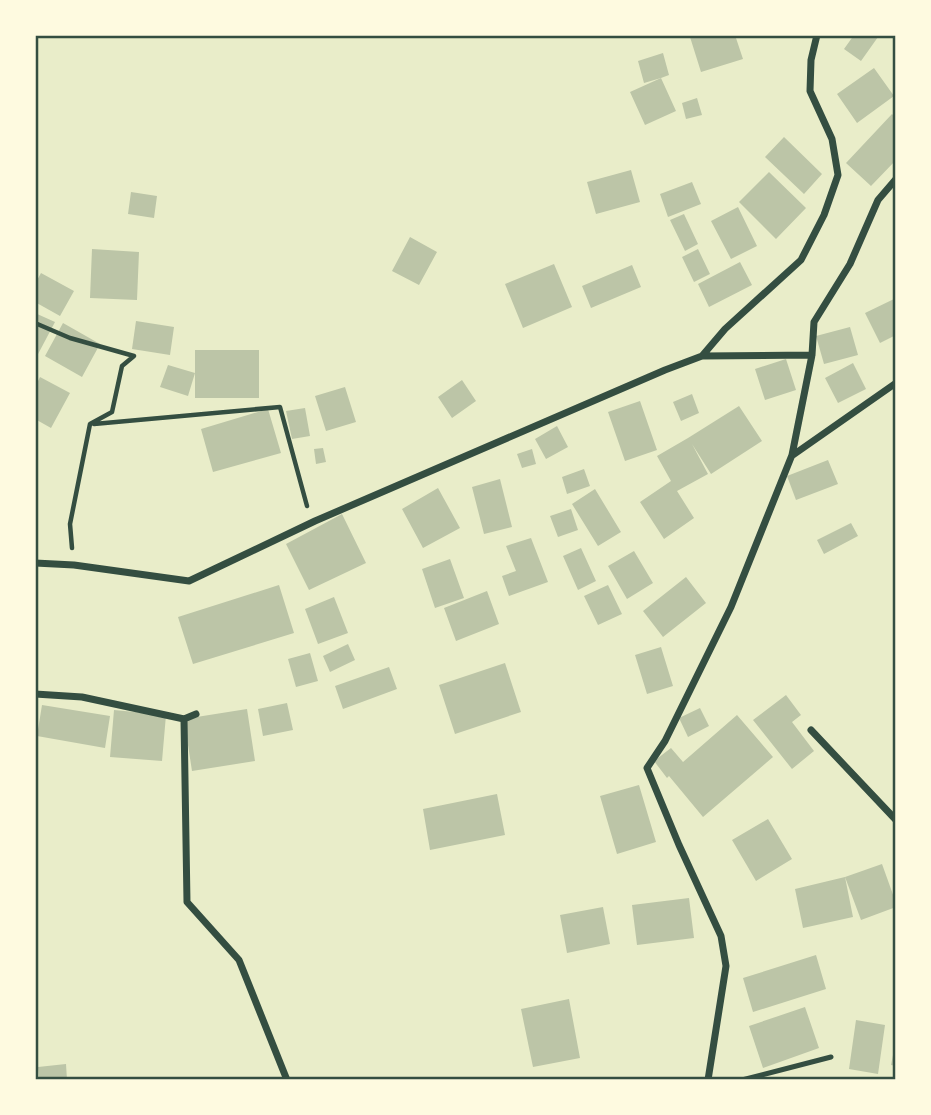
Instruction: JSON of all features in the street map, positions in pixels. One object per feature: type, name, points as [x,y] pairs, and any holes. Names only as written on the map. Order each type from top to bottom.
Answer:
[{"type":"street","points":[[702,356],[725,329],[801,260],[824,215],[838,174],[832,139],[810,91],[811,60],[817,35]]},
{"type":"street","points":[[708,1080],[726,967],[721,936],[647,768],[665,741],[731,607],[792,455],[812,355],[814,322],[850,264],[878,200],[896,179]]},
{"type":"street","points":[[35,563],[74,565],[189,581],[315,521],[702,356],[812,355]]},
{"type":"street","points":[[792,455],[896,383]]},
{"type":"street","points":[[35,694],[82,697],[184,719],[195,714]]},
{"type":"street","points":[[184,719],[187,902],[239,960],[287,1080]]},
{"type":"street","points":[[811,730],[896,820]]},
{"type":"lane","points":[[742,1080],[831,1057]]},
{"type":"path","points":[[35,323],[70,338],[134,356],[122,366],[112,412],[90,424]]},
{"type":"path","points":[[90,424],[280,407],[308,509],[315,521]]},
{"type":"path","points":[[74,565],[70,524],[90,424]]},
{"type":"building","points":[[735,35],[743,59],[701,72],[690,37]]},
{"type":"building","points":[[854,35],[878,37],[861,61],[844,49]]},
{"type":"building","points":[[663,53],[669,75],[644,83],[638,61]]},
{"type":"building","points":[[874,68],[894,96],[857,123],[837,94]]},
{"type":"building","points":[[661,78],[676,111],[645,125],[630,92]]},
{"type":"building","points":[[697,98],[702,115],[686,119],[682,103]]},
{"type":"building","points":[[892,114],[896,118],[896,160],[871,186],[846,163]]},
{"type":"building","points":[[784,137],[822,174],[804,194],[765,157]]},
{"type":"building","points":[[631,170],[640,202],[596,214],[587,182]]},
{"type":"building","points":[[769,172],[806,208],[776,239],[739,202]]},
{"type":"building","points":[[692,182],[701,204],[668,217],[660,194]]},
{"type":"building","points":[[131,192],[157,196],[154,218],[128,214]]},
{"type":"building","points":[[738,207],[757,246],[731,259],[711,221]]},
{"type":"building","points":[[684,214],[698,244],[685,251],[670,220]]},
{"type":"building","points":[[410,237],[437,252],[419,285],[392,271]]},
{"type":"building","points":[[92,249],[139,252],[137,300],[90,298]]},
{"type":"building","points":[[698,249],[710,274],[694,282],[682,257]]},
{"type":"building","points":[[740,262],[752,285],[709,307],[698,284]]},
{"type":"building","points":[[554,264],[572,307],[523,328],[505,284]]},
{"type":"building","points":[[632,265],[641,287],[591,308],[582,286]]},
{"type":"building","points":[[41,273],[74,291],[60,316],[35,302],[35,284]]},
{"type":"building","points":[[894,299],[896,335],[880,343],[865,313]]},
{"type":"building","points":[[35,313],[55,322],[37,356],[35,355]]},
{"type":"building","points":[[136,321],[174,327],[170,355],[132,349]]},
{"type":"building","points":[[63,323],[100,344],[82,377],[45,356]]},
{"type":"building","points":[[850,327],[858,355],[824,364],[816,336]]},
{"type":"building","points":[[195,350],[259,350],[259,398],[195,398]]},
{"type":"building","points":[[786,359],[796,390],[765,400],[755,369]]},
{"type":"building","points":[[853,363],[866,389],[838,403],[825,378]]},
{"type":"building","points":[[168,365],[195,373],[188,396],[160,387]]},
{"type":"building","points":[[40,377],[70,393],[51,428],[35,419],[35,387]]},
{"type":"building","points":[[462,380],[476,401],[452,418],[438,397]]},
{"type":"building","points":[[345,387],[356,422],[326,431],[315,396]]},
{"type":"building","points":[[692,394],[699,413],[681,421],[673,402]]},
{"type":"building","points":[[640,401],[657,450],[625,461],[608,412]]},
{"type":"building","points":[[739,406],[762,441],[711,474],[692,444],[708,474],[677,491],[694,518],[664,539],[640,502],[671,481],[657,456]]},
{"type":"building","points":[[305,408],[310,436],[292,439],[286,411]]},
{"type":"building","points":[[268,409],[281,453],[213,472],[201,429]]},
{"type":"building","points":[[557,426],[568,447],[546,459],[535,439]]},
{"type":"building","points":[[323,448],[326,462],[316,464],[314,449]]},
{"type":"building","points":[[532,449],[536,464],[522,468],[517,454]]},
{"type":"building","points":[[828,460],[838,484],[796,500],[787,476]]},
{"type":"building","points":[[584,469],[590,486],[567,494],[562,477]]},
{"type":"building","points":[[500,479],[512,527],[484,534],[472,487]]},
{"type":"building","points":[[438,488],[460,528],[423,548],[402,509]]},
{"type":"building","points":[[595,489],[621,532],[598,546],[572,504]]},
{"type":"building","points":[[571,509],[578,530],[558,537],[550,516]]},
{"type":"building","points":[[342,514],[366,563],[309,590],[286,544]]},
{"type":"building","points":[[851,523],[858,536],[824,554],[817,540]]},
{"type":"building","points":[[531,538],[548,582],[509,596],[502,576],[516,571],[506,546]]},
{"type":"building","points":[[581,548],[596,581],[578,590],[563,556]]},
{"type":"building","points":[[634,551],[653,583],[627,599],[608,566]]},
{"type":"building","points":[[450,559],[464,598],[435,608],[422,569]]},
{"type":"building","points":[[686,577],[706,603],[663,637],[643,611]]},
{"type":"building","points":[[279,585],[294,633],[193,664],[178,617]]},
{"type":"building","points":[[608,585],[622,614],[598,625],[584,596]]},
{"type":"building","points":[[487,591],[499,624],[456,641],[444,608]]},
{"type":"building","points":[[334,597],[348,633],[318,644],[305,609]]},
{"type":"building","points":[[348,644],[355,660],[330,672],[323,656]]},
{"type":"building","points":[[661,647],[673,686],[647,694],[635,655]]},
{"type":"building","points":[[310,653],[318,681],[296,687],[288,659]]},
{"type":"building","points":[[505,663],[521,712],[455,734],[439,685]]},
{"type":"building","points":[[389,667],[397,689],[343,709],[335,686]]},
{"type":"building","points":[[786,695],[801,715],[792,722],[814,751],[792,769],[753,720]]},
{"type":"building","points":[[287,703],[293,730],[263,736],[258,709]]},
{"type":"building","points":[[42,705],[110,716],[105,748],[37,736]]},
{"type":"building","points":[[700,708],[709,726],[688,737],[679,718]]},
{"type":"building","points":[[247,709],[255,761],[192,771],[184,719]]},
{"type":"building","points":[[114,710],[166,715],[162,761],[110,757]]},
{"type":"building","points":[[737,715],[773,757],[703,817],[654,761],[671,748],[683,762]]},
{"type":"building","points":[[639,785],[656,842],[617,854],[600,796]]},
{"type":"building","points":[[497,794],[505,835],[430,850],[423,809]]},
{"type":"building","points":[[768,819],[792,859],[756,881],[732,840]]},
{"type":"building","points":[[882,864],[896,907],[861,920],[845,877]]},
{"type":"building","points":[[845,877],[853,917],[803,928],[795,889]]},
{"type":"building","points":[[689,898],[694,938],[637,945],[632,905]]},
{"type":"building","points":[[603,907],[610,944],[567,953],[560,915]]},
{"type":"building","points":[[816,955],[826,989],[753,1012],[743,978]]},
{"type":"building","points":[[569,999],[580,1058],[533,1067],[521,1009]]},
{"type":"building","points":[[805,1007],[819,1048],[763,1068],[749,1026]]},
{"type":"building","points":[[856,1020],[885,1025],[878,1074],[849,1069]]},
{"type":"building","points":[[896,1045],[896,1066],[891,1065]]},
{"type":"building","points":[[66,1064],[67,1080],[39,1080],[38,1067]]}]
